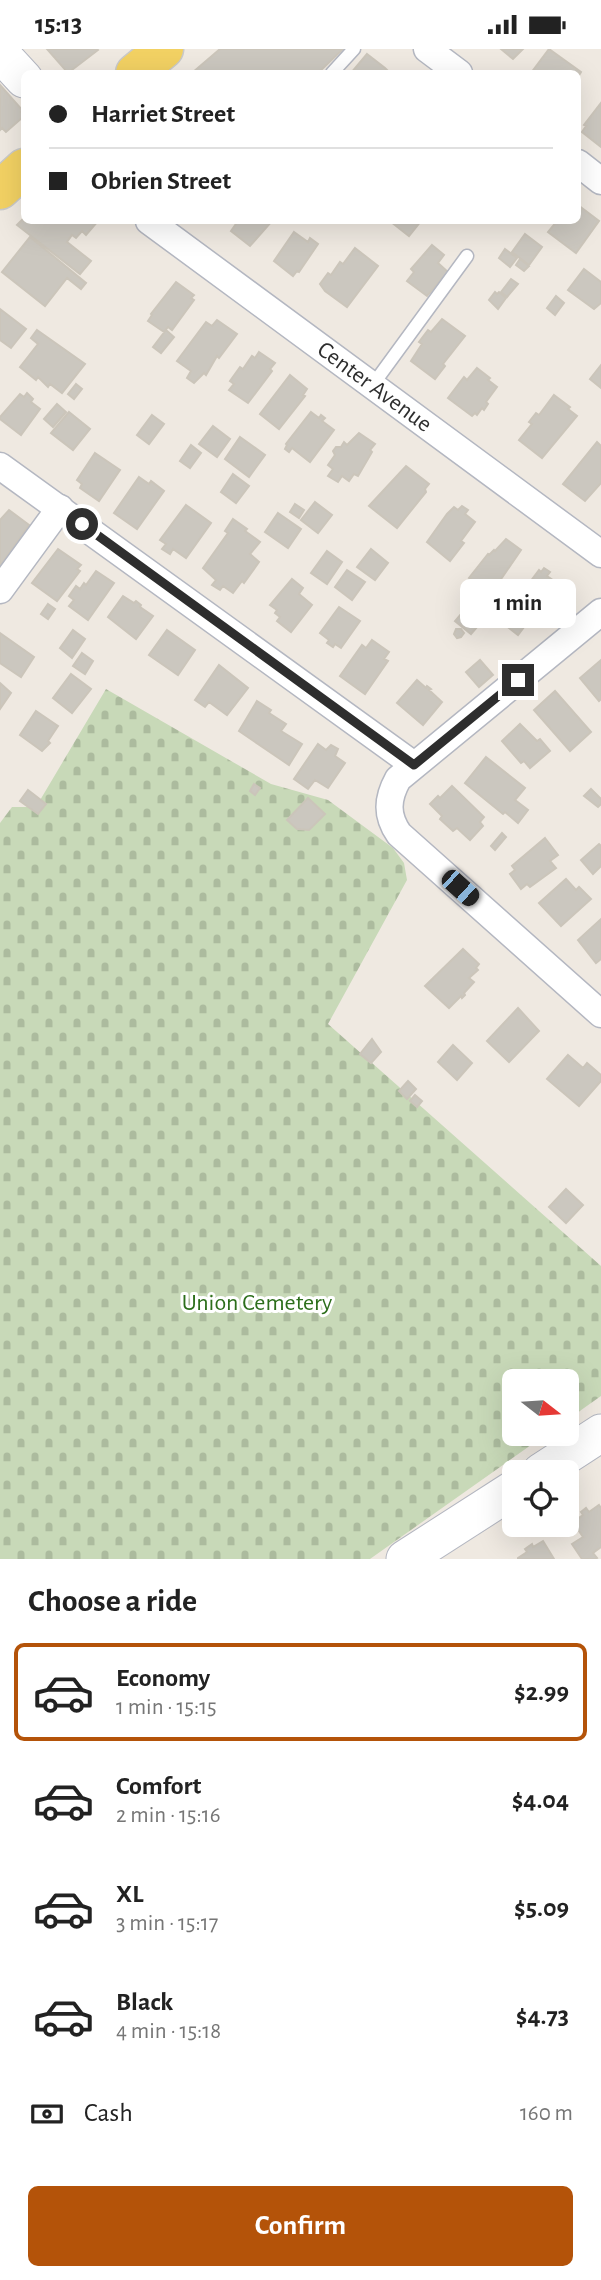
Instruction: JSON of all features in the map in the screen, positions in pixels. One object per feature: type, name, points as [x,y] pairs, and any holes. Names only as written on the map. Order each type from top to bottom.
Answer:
[{"type":"main road","points":[[139,70],[164,49]]},
{"type":"main road","points":[[0,53],[21,76]]},
{"type":"main road","points":[[0,190],[21,171]]},
{"type":"main road","points":[[559,1460],[601,1433]]},
{"type":"main road","points":[[405,1559],[502,1497]]},
{"type":"street","points":[[427,49],[456,70]]},
{"type":"street","points":[[581,165],[601,181]]},
{"type":"street","name":"Center Avenue","points":[[153,224],[601,554]]},
{"type":"street","points":[[0,466],[414,765]]},
{"type":"street","points":[[0,590],[60,508]]},
{"type":"street","points":[[601,612],[398,779],[389,799],[390,818],[399,834],[601,1014]]},
{"type":"lane","points":[[335,70],[354,49]]},
{"type":"lane","points":[[372,386],[467,256]]},
{"type":"green space","name":"Union Cemetery","points":[[106,689],[271,784],[328,800],[393,848],[404,863],[407,880],[328,1024],[601,1266],[601,1396],[579,1412],[579,1369],[502,1369],[502,1446],[530,1446],[510,1460],[502,1460],[502,1466],[370,1559],[0,1559],[0,823],[12,807],[36,807]]},
{"type":"building","points":[[47,49],[98,50],[72,70],[65,70]]},
{"type":"building","points":[[220,49],[343,49],[321,70],[196,70]]},
{"type":"building","points":[[501,49],[523,49],[513,59]]},
{"type":"building","points":[[549,49],[578,70],[533,70]]},
{"type":"building","points":[[367,54],[387,70],[354,70]]},
{"type":"building","points":[[0,85],[21,109],[21,119],[6,132],[2,128],[0,130]]},
{"type":"building","points":[[601,103],[601,147],[582,132],[586,126],[584,125]]},
{"type":"building","points":[[581,207],[599,221],[576,253],[548,232],[555,224],[581,224]]},
{"type":"building","points":[[21,221],[21,224],[95,224],[86,235],[82,231],[76,238],[72,235],[67,242],[91,261],[80,274],[17,225]]},
{"type":"building","points":[[236,224],[269,224],[250,246],[231,231]]},
{"type":"building","points":[[394,224],[419,224],[409,236]]},
{"type":"building","points":[[294,232],[308,242],[310,238],[318,244],[299,272],[293,276],[274,261]]},
{"type":"building","points":[[525,234],[542,247],[529,265],[512,252]]},
{"type":"building","points":[[30,237],[86,283],[81,289],[67,278],[45,306],[2,272]]},
{"type":"building","points":[[432,245],[444,255],[438,263],[448,272],[427,296],[407,281],[414,272],[411,269]]},
{"type":"building","points":[[355,248],[378,266],[347,307],[320,284],[340,262],[343,264]]},
{"type":"building","points":[[505,249],[517,258],[510,267],[499,258]]},
{"type":"building","points":[[520,259],[529,266],[524,271],[516,265]]},
{"type":"building","points":[[584,269],[601,282],[601,303],[594,309],[568,290]]},
{"type":"building","points":[[511,279],[518,284],[507,297],[501,292]]},
{"type":"building","points":[[176,282],[194,295],[191,298],[194,300],[172,330],[168,327],[164,332],[148,321]]},
{"type":"building","points":[[495,292],[506,298],[498,309],[489,300]]},
{"type":"building","points":[[556,296],[564,303],[555,315],[547,308]]},
{"type":"building","points":[[0,309],[26,329],[11,348],[0,340]]},
{"type":"building","points":[[442,319],[465,336],[435,379],[411,361],[422,344],[419,342],[428,330],[431,332]]},
{"type":"building","points":[[217,320],[237,334],[219,358],[217,356],[206,375],[204,373],[194,383],[187,378],[191,371],[177,361],[206,322],[212,326]]},
{"type":"building","points":[[37,330],[85,364],[62,393],[50,384],[48,387],[38,377],[36,380],[20,367],[38,344],[31,338]]},
{"type":"building","points":[[166,330],[174,337],[161,353],[153,347]]},
{"type":"building","points":[[259,352],[275,363],[248,403],[229,390],[234,384],[230,381],[240,367],[243,369],[252,356],[255,358]]},
{"type":"building","points":[[601,365],[601,388],[590,379]]},
{"type":"building","points":[[477,368],[497,387],[486,402],[488,404],[484,410],[482,408],[477,415],[475,413],[472,416],[448,398],[464,377],[467,380]]},
{"type":"building","points":[[290,375],[307,389],[303,395],[305,396],[279,429],[260,414]]},
{"type":"building","points":[[76,384],[82,389],[74,399],[68,394]]},
{"type":"building","points":[[27,393],[33,399],[31,402],[40,409],[21,435],[0,417],[20,394],[24,397]]},
{"type":"building","points":[[554,395],[577,416],[542,458],[519,440],[532,424],[529,422],[536,413],[539,415]]},
{"type":"building","points":[[57,404],[66,412],[53,427],[44,419]]},
{"type":"building","points":[[69,412],[90,429],[73,450],[51,433]]},
{"type":"building","points":[[311,412],[319,418],[321,415],[325,418],[322,421],[334,430],[310,462],[292,448],[289,452],[285,449]]},
{"type":"building","points":[[152,415],[164,424],[149,444],[137,435]]},
{"type":"building","points":[[213,426],[230,439],[217,457],[199,444]]},
{"type":"building","points":[[359,433],[375,444],[370,450],[372,452],[358,476],[354,474],[349,481],[342,476],[338,482],[328,476],[333,469],[328,465],[335,455],[333,451],[344,442],[347,445]]},
{"type":"building","points":[[240,437],[265,455],[249,477],[225,459]]},
{"type":"building","points":[[597,442],[601,446],[601,483],[585,501],[563,484]]},
{"type":"building","points":[[191,445],[201,453],[190,468],[180,461]]},
{"type":"building","points":[[95,453],[120,470],[99,501],[80,488],[82,484],[77,480]]},
{"type":"building","points":[[406,466],[429,484],[426,492],[397,528],[369,506]]},
{"type":"building","points":[[233,474],[249,486],[236,503],[221,492]]},
{"type":"building","points":[[139,477],[149,484],[151,481],[164,491],[137,529],[114,513]]},
{"type":"building","points":[[315,502],[332,515],[318,533],[301,520]]},
{"type":"building","points":[[295,504],[304,510],[299,518],[290,512]]},
{"type":"building","points":[[186,505],[211,523],[186,558],[173,549],[170,554],[162,549],[166,544],[160,540]]},
{"type":"building","points":[[462,506],[468,510],[465,514],[475,522],[450,561],[427,542],[447,514],[454,507],[458,510]]},
{"type":"building","points":[[9,510],[29,525],[0,566],[0,520]]},
{"type":"building","points":[[278,513],[301,529],[288,548],[265,532]]},
{"type":"building","points":[[233,519],[260,542],[250,554],[259,562],[233,593],[223,586],[220,590],[212,585],[216,580],[203,568],[228,533],[225,531]]},
{"type":"building","points":[[506,539],[521,550],[497,585],[492,582],[482,595],[471,586],[474,581],[469,578],[488,554],[495,551]]},
{"type":"building","points":[[58,549],[81,565],[77,569],[80,571],[57,601],[32,583]]},
{"type":"building","points":[[371,549],[388,563],[375,580],[357,567]]},
{"type":"building","points":[[327,551],[342,562],[327,584],[311,573]]},
{"type":"building","points":[[544,568],[550,572],[547,576],[557,583],[518,635],[495,617],[509,598],[515,602],[539,570],[541,572]]},
{"type":"building","points":[[347,570],[365,582],[352,600],[335,587]]},
{"type":"building","points":[[96,571],[114,583],[88,620],[69,606],[74,600],[69,596],[76,586],[80,589],[84,583],[86,585]]},
{"type":"building","points":[[292,579],[303,588],[299,594],[312,605],[291,632],[277,621],[280,617],[275,613],[277,610],[270,605]]},
{"type":"building","points":[[123,596],[134,603],[136,601],[153,616],[136,639],[108,617]]},
{"type":"building","points":[[48,604],[55,609],[48,619],[41,614]]},
{"type":"building","points":[[468,606],[484,619],[471,634],[455,621]]},
{"type":"building","points":[[339,607],[360,621],[341,648],[327,643],[329,640],[320,633]]},
{"type":"building","points":[[456,629],[461,629],[464,633],[461,637],[457,638],[454,634]]},
{"type":"building","points":[[73,630],[85,639],[72,658],[60,648]]},
{"type":"building","points":[[167,630],[195,650],[178,675],[149,655]]},
{"type":"building","points":[[0,633],[34,657],[21,677],[0,663]]},
{"type":"building","points":[[372,640],[389,652],[384,659],[388,661],[365,694],[340,676],[362,645],[366,648]]},
{"type":"building","points":[[82,653],[93,661],[85,674],[73,666]]},
{"type":"building","points":[[480,660],[493,675],[479,687],[466,672]]},
{"type":"building","points":[[601,660],[601,699],[599,701],[580,678]]},
{"type":"building","points":[[219,665],[248,688],[227,715],[209,702],[205,707],[195,700]]},
{"type":"building","points":[[71,674],[91,689],[72,713],[53,698]]},
{"type":"building","points":[[417,680],[431,689],[429,690],[442,702],[423,725],[397,703]]},
{"type":"building","points":[[0,683],[11,693],[0,709]]},
{"type":"building","points":[[555,691],[591,732],[570,751],[534,710]]},
{"type":"building","points":[[257,701],[286,724],[281,731],[302,744],[289,765],[239,731]]},
{"type":"building","points":[[36,711],[58,726],[48,741],[50,743],[42,751],[20,735]]},
{"type":"building","points":[[520,724],[537,741],[540,739],[550,751],[530,768],[524,761],[521,763],[502,741]]},
{"type":"building","points":[[318,744],[326,750],[331,745],[338,749],[335,756],[345,763],[328,788],[315,780],[308,789],[294,779]]},
{"type":"building","points":[[486,757],[525,788],[515,800],[528,810],[518,823],[465,783]]},
{"type":"building","points":[[254,784],[260,788],[255,795],[250,791]]},
{"type":"building","points":[[452,786],[484,817],[480,822],[483,826],[470,840],[457,828],[453,831],[440,819],[442,816],[430,804]]},
{"type":"building","points":[[591,789],[601,799],[598,807],[584,796]]},
{"type":"building","points":[[28,790],[46,804],[38,814],[20,801]]},
{"type":"building","points":[[308,798],[325,814],[309,830],[297,829],[287,820]]},
{"type":"building","points":[[502,833],[506,837],[495,850],[491,846]]},
{"type":"building","points":[[545,838],[558,855],[550,861],[556,868],[530,887],[527,884],[521,889],[510,874],[515,870],[512,866]]},
{"type":"building","points":[[599,844],[601,866],[593,874],[581,860]]},
{"type":"building","points":[[566,879],[576,890],[579,887],[591,899],[561,926],[539,903]]},
{"type":"building","points":[[601,919],[601,959],[596,963],[578,940]]},
{"type":"building","points":[[463,949],[479,964],[476,968],[478,970],[469,978],[474,982],[465,995],[449,1008],[425,986]]},
{"type":"building","points":[[518,1008],[539,1031],[509,1062],[487,1041]]},
{"type":"building","points":[[372,1039],[381,1052],[371,1063],[360,1054]]},
{"type":"building","points":[[453,1045],[472,1063],[457,1080],[438,1062]]},
{"type":"building","points":[[568,1055],[583,1068],[587,1063],[601,1075],[601,1081],[579,1106],[547,1079]]},
{"type":"building","points":[[408,1081],[416,1089],[407,1099],[399,1091]]},
{"type":"building","points":[[415,1095],[422,1101],[417,1107],[410,1101]]},
{"type":"building","points":[[566,1189],[583,1205],[566,1223],[549,1207]]},
{"type":"building","points":[[599,1505],[601,1508],[601,1547],[593,1553],[597,1558],[582,1559],[572,1544],[583,1537],[579,1531],[579,1518],[583,1515],[581,1512],[586,1508],[589,1512]]},
{"type":"building","points":[[543,1541],[554,1559],[518,1559],[527,1552],[525,1549]]},
{"type":"route","points":[[82,524],[414,765],[518,680]]}]
